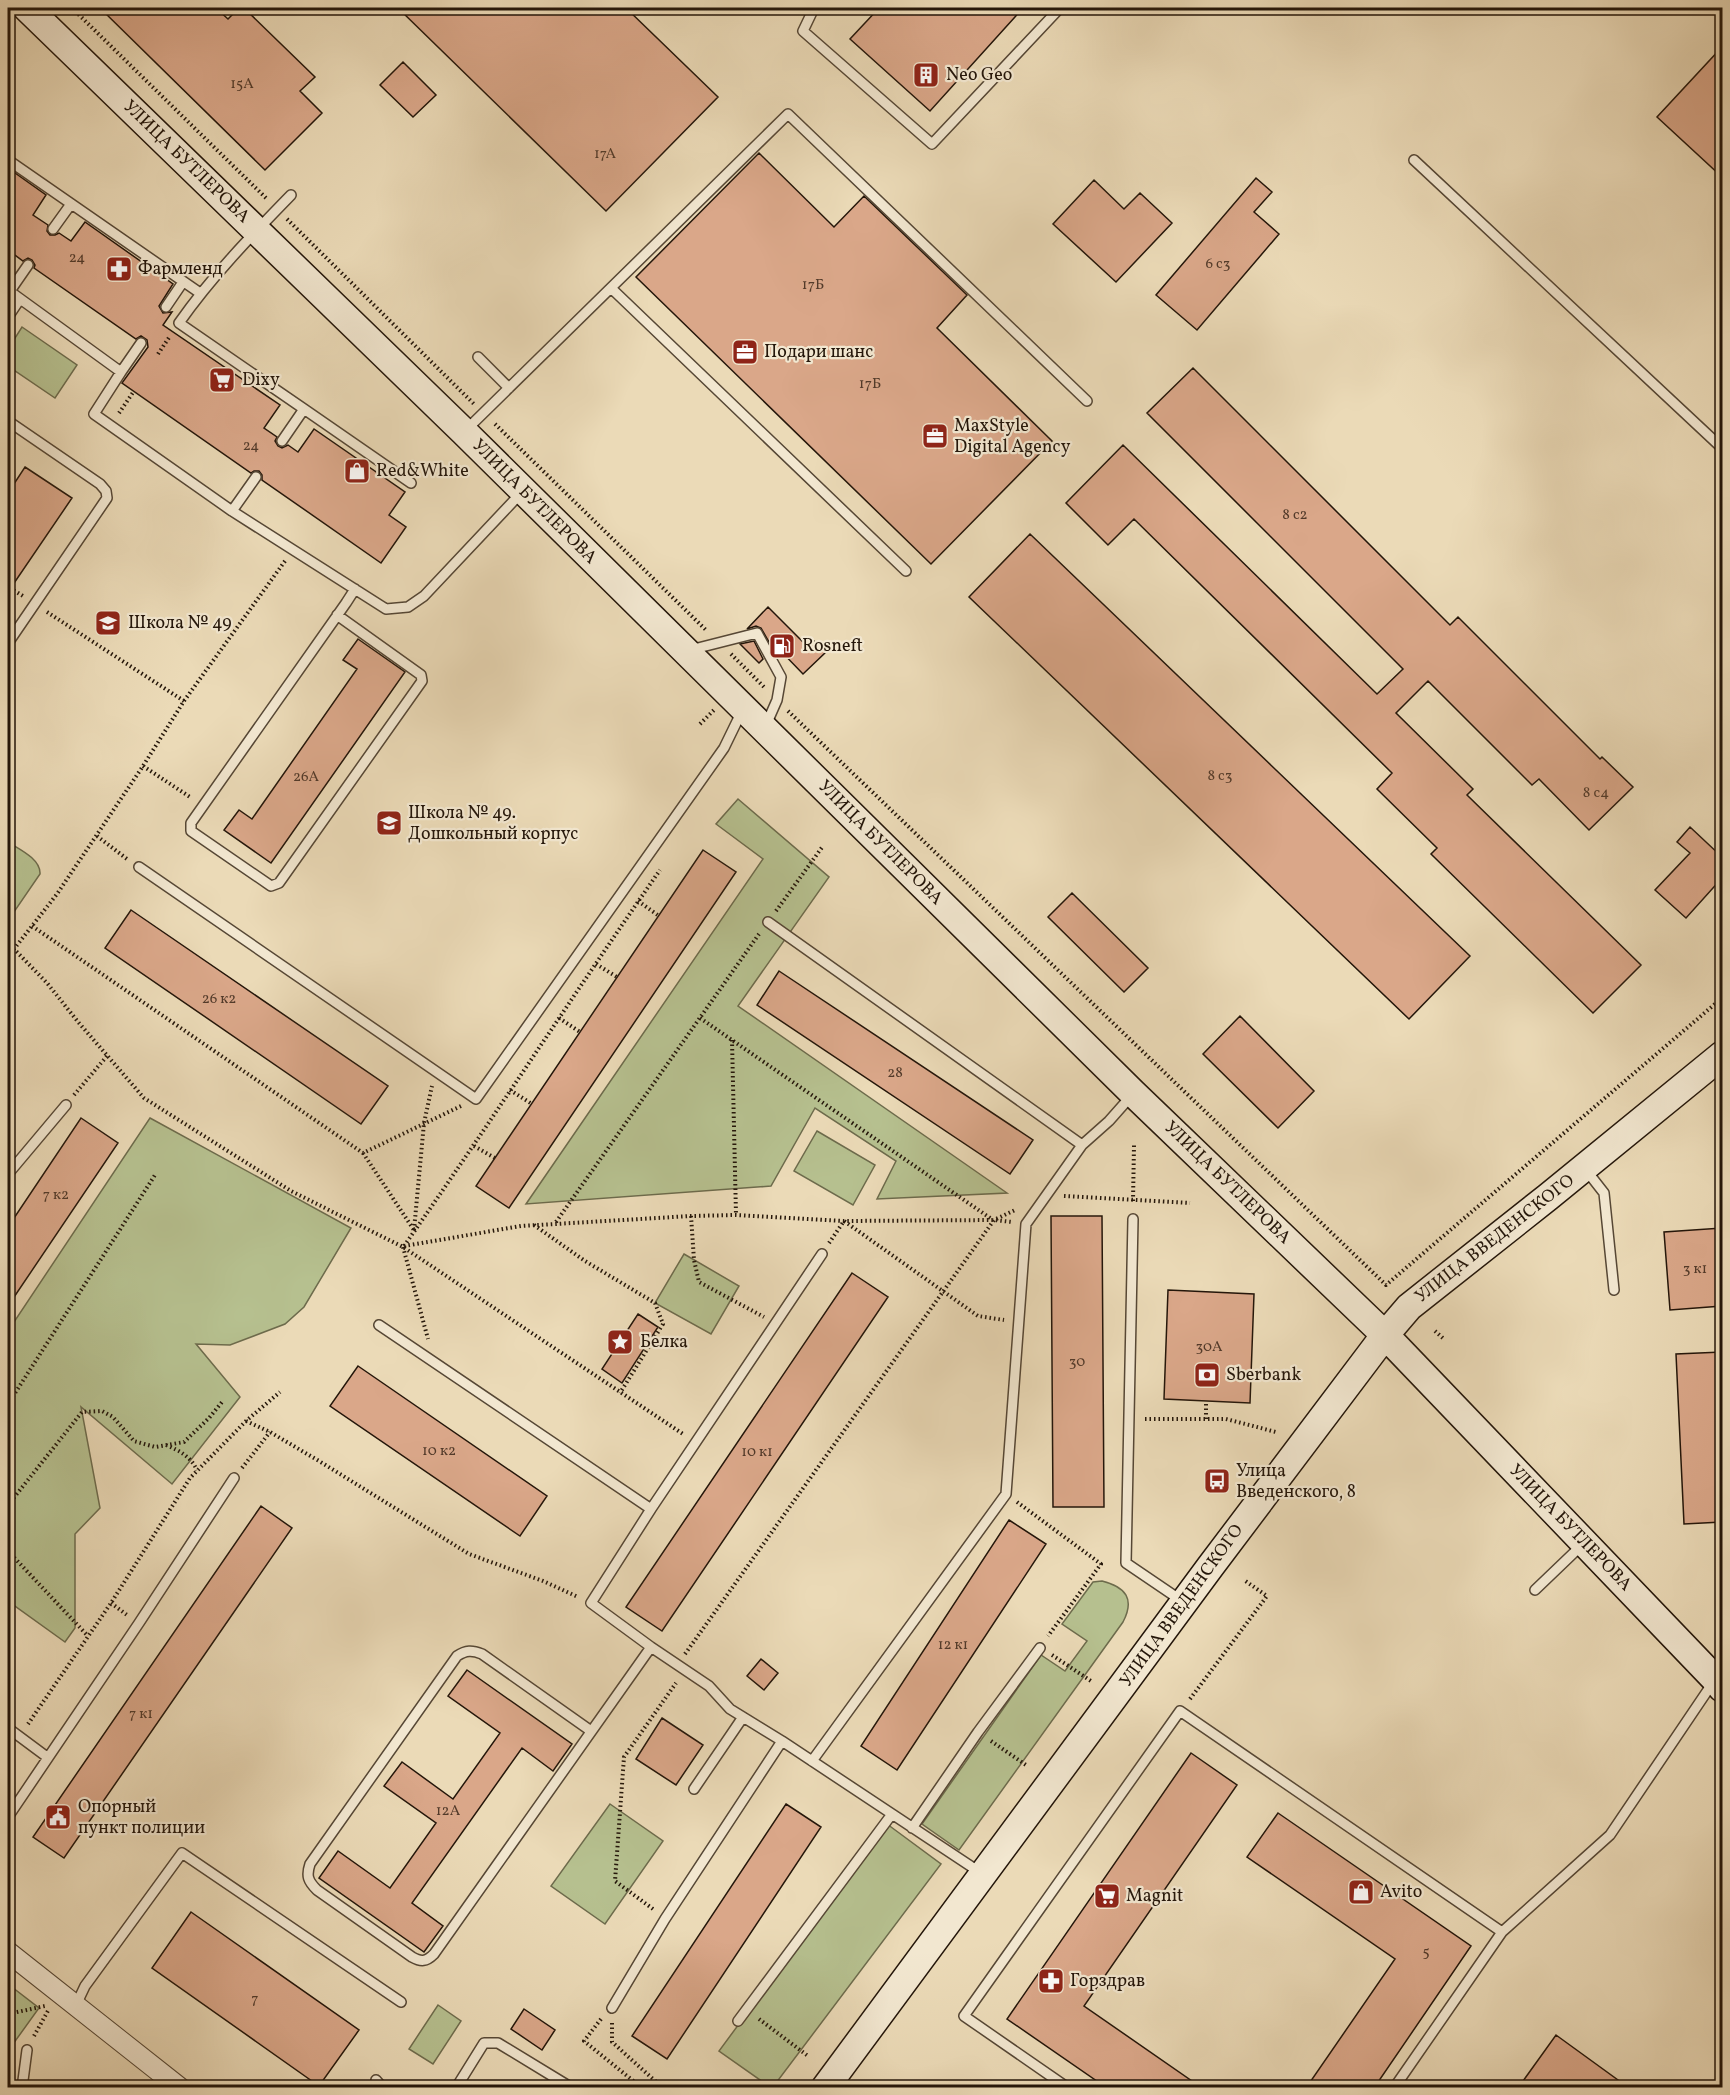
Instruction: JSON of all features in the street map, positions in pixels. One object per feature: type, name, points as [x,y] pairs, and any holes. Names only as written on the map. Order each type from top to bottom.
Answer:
[{"type":"street","name":"УЛИЦА БУТЛЕРОВА","points":[[33,10],[1133,1093],[1385,1335],[1719,1684]]},
{"type":"street","name":"УЛИЦА ВВЕДЕНСКОГО","points":[[825,2088],[1385,1335],[1409,1307],[1585,1168],[1722,1055]]},
{"type":"street","points":[[8,1952],[180,2088]]},
{"type":"lane","points":[[814,8],[803,31],[932,144],[1060,8]]},
{"type":"lane","points":[[464,432],[788,114],[1087,401]]},
{"type":"lane","points":[[8,160],[200,293]]},
{"type":"lane","points":[[1414,160],[1722,448]]},
{"type":"lane","points":[[291,195],[200,293],[180,323],[411,483]]},
{"type":"lane","points":[[53,229],[71,204]]},
{"type":"lane","points":[[28,265],[9,290],[121,372]]},
{"type":"lane","points":[[166,307],[183,282]]},
{"type":"lane","points":[[611,288],[906,571]]},
{"type":"lane","points":[[8,317],[20,299]]},
{"type":"lane","points":[[141,343],[94,414],[232,511],[386,609],[408,607],[424,596],[523,491]]},
{"type":"lane","points":[[478,357],[509,388]]},
{"type":"lane","points":[[282,441],[303,409]]},
{"type":"lane","points":[[8,420],[100,484],[106,491],[107,498],[8,643]]},
{"type":"lane","points":[[232,511],[256,477]]},
{"type":"lane","points":[[337,615],[421,675],[422,681],[279,883],[271,886],[191,831],[191,823],[355,589]]},
{"type":"lane","points":[[685,652],[757,633],[781,677],[777,700],[764,729]]},
{"type":"lane","points":[[139,867],[476,1099],[723,748],[743,709]]},
{"type":"lane","points":[[768,922],[1082,1146]]},
{"type":"lane","points":[[812,1761],[1006,1494],[1026,1224],[1082,1146],[1109,1121],[1133,1093]]},
{"type":"lane","points":[[8,1173],[66,1105]]},
{"type":"lane","points":[[1585,1168],[1604,1193],[1614,1290]]},
{"type":"lane","points":[[1133,1219],[1126,1563],[1185,1603]]},
{"type":"lane","points":[[822,1254],[651,1509],[591,1603],[709,1686],[730,1709],[983,1875]]},
{"type":"lane","points":[[379,1325],[651,1509]]},
{"type":"lane","points":[[8,1817],[234,1478]]},
{"type":"lane","points":[[1535,1590],[1584,1543]]},
{"type":"lane","points":[[591,1731],[482,1654],[473,1651],[463,1652],[457,1656],[310,1864],[307,1874],[309,1882],[412,1957],[421,1961],[428,1960],[651,1647]]},
{"type":"lane","points":[[912,1827],[1040,1648]]},
{"type":"lane","points":[[1394,2088],[1502,1932],[1610,1835],[1719,1684]]},
{"type":"lane","points":[[1068,2088],[964,2016],[1180,1711],[1502,1932]]},
{"type":"lane","points":[[694,1789],[743,1717]]},
{"type":"lane","points":[[8,1728],[47,1757]]},
{"type":"lane","points":[[612,2008],[666,1918],[782,1741]]},
{"type":"lane","points":[[738,2021],[892,1814]]},
{"type":"lane","points":[[76,2005],[85,1986],[182,1853],[401,2002]]},
{"type":"lane","points":[[456,2088],[484,2043],[498,2043],[557,2084],[572,2088]]},
{"type":"lane","points":[[22,2088],[27,2050]]},
{"type":"lane","points":[[376,2080],[383,2088]]},
{"type":"path","points":[[72,8],[777,700],[1386,1285],[1722,998]]},
{"type":"path","points":[[158,354],[180,323]]},
{"type":"path","points":[[110,425],[134,391]]},
{"type":"path","points":[[14,949],[57,894],[184,701],[293,549]]},
{"type":"path","points":[[34,604],[184,701]]},
{"type":"path","points":[[143,766],[203,806]]},
{"type":"path","points":[[96,836],[139,867]]},
{"type":"path","points":[[555,1222],[823,846]]},
{"type":"path","points":[[433,1362],[403,1247],[664,864]]},
{"type":"path","points":[[638,902],[659,915]]},
{"type":"path","points":[[32,926],[363,1153],[414,1231]]},
{"type":"path","points":[[8,944],[47,983],[144,1098],[291,1191],[403,1247],[696,1442]]},
{"type":"path","points":[[596,964],[617,977]]},
{"type":"path","points":[[559,1018],[580,1032]]},
{"type":"path","points":[[700,1018],[994,1220]]},
{"type":"path","points":[[732,1040],[736,1215]]},
{"type":"path","points":[[66,1105],[107,1056]]},
{"type":"path","points":[[414,1231],[424,1123],[435,1071]]},
{"type":"path","points":[[510,1090],[532,1104]]},
{"type":"path","points":[[363,1153],[476,1099]]},
{"type":"path","points":[[1133,1219],[1134,1145]]},
{"type":"path","points":[[474,1146],[495,1158]]},
{"type":"path","points":[[8,1404],[155,1174]]},
{"type":"path","points":[[1047,1195],[1190,1203]]},
{"type":"path","points":[[403,1247],[555,1222],[736,1215],[844,1221],[994,1220]]},
{"type":"path","points":[[691,1216],[694,1260],[699,1281],[776,1323]]},
{"type":"path","points":[[666,1918],[615,1881],[624,1757],[682,1668],[994,1220]]},
{"type":"path","points":[[822,1254],[844,1221]]},
{"type":"path","points":[[844,1221],[978,1316],[994,1318]]},
{"type":"path","points":[[533,1225],[585,1261],[656,1303],[663,1324],[620,1393]]},
{"type":"path","points":[[1435,1331],[1445,1340]]},
{"type":"path","points":[[19,1737],[111,1603],[190,1478],[246,1421],[280,1392]]},
{"type":"path","points":[[1206,1401],[1206,1419]]},
{"type":"path","points":[[8,1504],[82,1412],[102,1411],[113,1417],[134,1441],[155,1447],[184,1442],[209,1419],[222,1402]]},
{"type":"path","points":[[1129,1419],[1226,1419],[1276,1432]]},
{"type":"path","points":[[246,1421],[270,1432],[469,1554],[543,1581],[591,1603]]},
{"type":"path","points":[[234,1478],[270,1432]]},
{"type":"path","points":[[165,1445],[184,1452],[197,1470]]},
{"type":"path","points":[[1006,1494],[1101,1564],[1040,1648],[1091,1681]]},
{"type":"path","points":[[8,1551],[87,1635]]},
{"type":"path","points":[[1180,1711],[1267,1596],[1244,1580]]},
{"type":"path","points":[[978,1732],[1026,1765]]},
{"type":"path","points":[[8,2014],[50,2005],[27,2050]]},
{"type":"path","points":[[612,2008],[612,2042],[663,2088]]},
{"type":"path","points":[[747,2009],[808,2056]]},
{"type":"path","points":[[598,2022],[584,2041],[642,2088]]},
{"type":"green space","points":[[22,327],[77,365],[55,398],[8,366],[8,349]]},
{"type":"green space","points":[[738,799],[829,877],[738,1006],[1007,1193],[877,1199],[896,1161],[815,1108],[771,1186],[526,1204],[763,859],[716,824]]},
{"type":"green space","points":[[8,842],[33,859],[40,874],[14,912],[9,914]]},
{"type":"green space","points":[[150,1118],[351,1228],[304,1307],[285,1324],[230,1345],[196,1344],[240,1397],[172,1484],[81,1407],[100,1508],[75,1534],[75,1628],[65,1642],[8,1601],[8,1331]]},
{"type":"green space","points":[[817,1131],[875,1165],[853,1205],[794,1171]]},
{"type":"green space","points":[[684,1254],[739,1286],[711,1334],[655,1303]]},
{"type":"green space","points":[[1102,1581],[1117,1587],[1126,1595],[1128,1607],[1123,1622],[959,1850],[922,1824],[1041,1655],[1065,1671],[1087,1641],[1062,1624],[1093,1582]]},
{"type":"green space","points":[[610,1804],[663,1841],[605,1924],[551,1886]]},
{"type":"green space","points":[[887,1824],[941,1864],[773,2087],[770,2087],[719,2051]]},
{"type":"green space","points":[[8,1984],[39,2008],[8,2051]]},
{"type":"green space","points":[[438,2005],[461,2021],[433,2064],[409,2049]]},
{"type":"building","points":[[100,8],[216,8],[228,19],[239,8],[244,8],[315,77],[300,91],[322,113],[265,170]]},
{"type":"building","points":[[398,8],[626,8],[718,97],[606,211]]},
{"type":"building","name":"Neo Geo","points":[[879,8],[1023,8],[930,111],[850,39]]},
{"type":"building","points":[[1722,47],[1722,177],[1657,117]]},
{"type":"building","points":[[403,62],[436,95],[413,117],[380,85]]},
{"type":"building","points":[[759,153],[834,227],[864,196],[967,295],[937,328],[1052,441],[931,564],[636,277]]},
{"type":"building","points":[[8,168],[46,195],[33,215],[48,225],[47,231],[50,235],[59,233],[71,241],[85,222],[173,284],[159,306],[163,313],[172,312],[163,325],[280,405],[264,428],[277,437],[275,441],[278,446],[282,448],[288,445],[298,452],[314,429],[405,492],[389,515],[406,527],[381,563],[262,480],[259,471],[251,473],[122,383],[148,347],[147,340],[141,336],[136,339],[34,268],[32,260],[28,258],[23,261],[8,250]]},
{"type":"building","points":[[1256,178],[1272,192],[1254,212],[1279,234],[1197,330],[1156,295]]},
{"type":"building","points":[[1094,180],[1124,209],[1140,193],[1172,223],[1116,282],[1053,224]]},
{"type":"building","points":[[1193,368],[1450,625],[1458,617],[1600,759],[1602,757],[1633,787],[1589,830],[1539,779],[1532,785],[1428,681],[1396,713],[1473,789],[1467,795],[1641,965],[1593,1013],[1431,854],[1437,848],[1377,789],[1392,773],[1134,519],[1108,545],[1066,503],[1123,445],[1377,694],[1403,669],[1147,413]]},
{"type":"building","points":[[25,467],[72,498],[8,592],[8,493]]},
{"type":"building","points":[[1030,534],[1470,956],[1409,1019],[969,597]]},
{"type":"building","points":[[768,607],[807,646],[813,640],[826,652],[803,674],[776,646],[773,649],[761,628],[756,626],[747,629]]},
{"type":"building","points":[[358,639],[405,672],[271,863],[224,830],[239,810],[252,819],[357,669],[343,660]]},
{"type":"building","points":[[754,641],[763,659],[759,663],[740,644]]},
{"type":"building","points":[[1690,827],[1722,857],[1722,878],[1686,918],[1655,890],[1690,853],[1677,842]]},
{"type":"building","points":[[703,850],[736,872],[509,1208],[476,1186]]},
{"type":"building","points":[[1072,893],[1148,968],[1124,992],[1048,917]]},
{"type":"building","points":[[131,910],[388,1086],[361,1124],[105,948]]},
{"type":"building","points":[[779,971],[1033,1140],[1010,1174],[757,1005]]},
{"type":"building","points":[[1240,1016],[1314,1091],[1278,1128],[1203,1054]]},
{"type":"building","points":[[81,1118],[118,1143],[8,1306],[8,1227]]},
{"type":"building","points":[[1051,1216],[1102,1216],[1104,1507],[1053,1507]]},
{"type":"building","points":[[1722,1228],[1722,1306],[1670,1310],[1664,1232]]},
{"type":"building","points":[[852,1273],[888,1297],[662,1631],[626,1607]]},
{"type":"building","points":[[1168,1290],[1254,1294],[1250,1403],[1164,1399]]},
{"type":"building","points":[[638,1314],[658,1327],[622,1383],[602,1369]]},
{"type":"building","points":[[1722,1352],[1722,1522],[1684,1524],[1676,1354]]},
{"type":"building","points":[[358,1366],[547,1496],[520,1536],[330,1406]]},
{"type":"building","points":[[261,1506],[292,1528],[64,1858],[33,1837]]},
{"type":"building","points":[[1009,1520],[1046,1544],[897,1770],[861,1746]]},
{"type":"building","points":[[761,1659],[778,1673],[764,1690],[747,1676]]},
{"type":"building","points":[[467,1670],[572,1744],[553,1771],[522,1748],[412,1903],[443,1926],[424,1952],[319,1878],[338,1851],[390,1888],[436,1823],[384,1786],[402,1762],[453,1799],[500,1733],[448,1696]]},
{"type":"building","points":[[662,1718],[703,1745],[676,1785],[636,1759]]},
{"type":"building","points":[[1191,1753],[1237,1785],[1084,2006],[1202,2088],[1107,2088],[1007,2019]]},
{"type":"building","points":[[786,1804],[821,1827],[667,2059],[632,2036]]},
{"type":"building","points":[[1278,1813],[1471,1946],[1374,2088],[1306,2088],[1395,1959],[1247,1857]]},
{"type":"building","points":[[191,1912],[359,2030],[319,2086],[152,1968]]},
{"type":"building","points":[[524,2009],[555,2030],[542,2050],[511,2029]]},
{"type":"building","points":[[1556,2035],[1629,2088],[1518,2088]]},
{"type":"place","name":"Neo Geo","points":[[926,75]]},
{"type":"place","name":"Фармленд","points":[[119,269]]},
{"type":"place","name":"Подари шанс","points":[[745,352]]},
{"type":"place","name":"Dixy","points":[[222,380]]},
{"type":"place","name":"MaxStyle Digital Agency","points":[[935,436]]},
{"type":"place","name":"Red&White","points":[[357,471]]},
{"type":"place","name":"Школа № 49","points":[[108,623]]},
{"type":"place","name":"Rosneft","points":[[782,646]]},
{"type":"place","name":"Школа № 49. Дошкольный корпус","points":[[389,823]]},
{"type":"place","name":"Белка","points":[[620,1342]]},
{"type":"place","name":"Sberbank","points":[[1207,1375]]},
{"type":"place","name":"Улица Введенского, 8","points":[[1217,1481]]},
{"type":"place","name":"Опорный пункт полиции","points":[[58,1817]]},
{"type":"place","name":"Avito","points":[[1361,1892]]},
{"type":"place","name":"Magnit","points":[[1107,1896]]},
{"type":"place","name":"Горздрав","points":[[1051,1981]]}]
